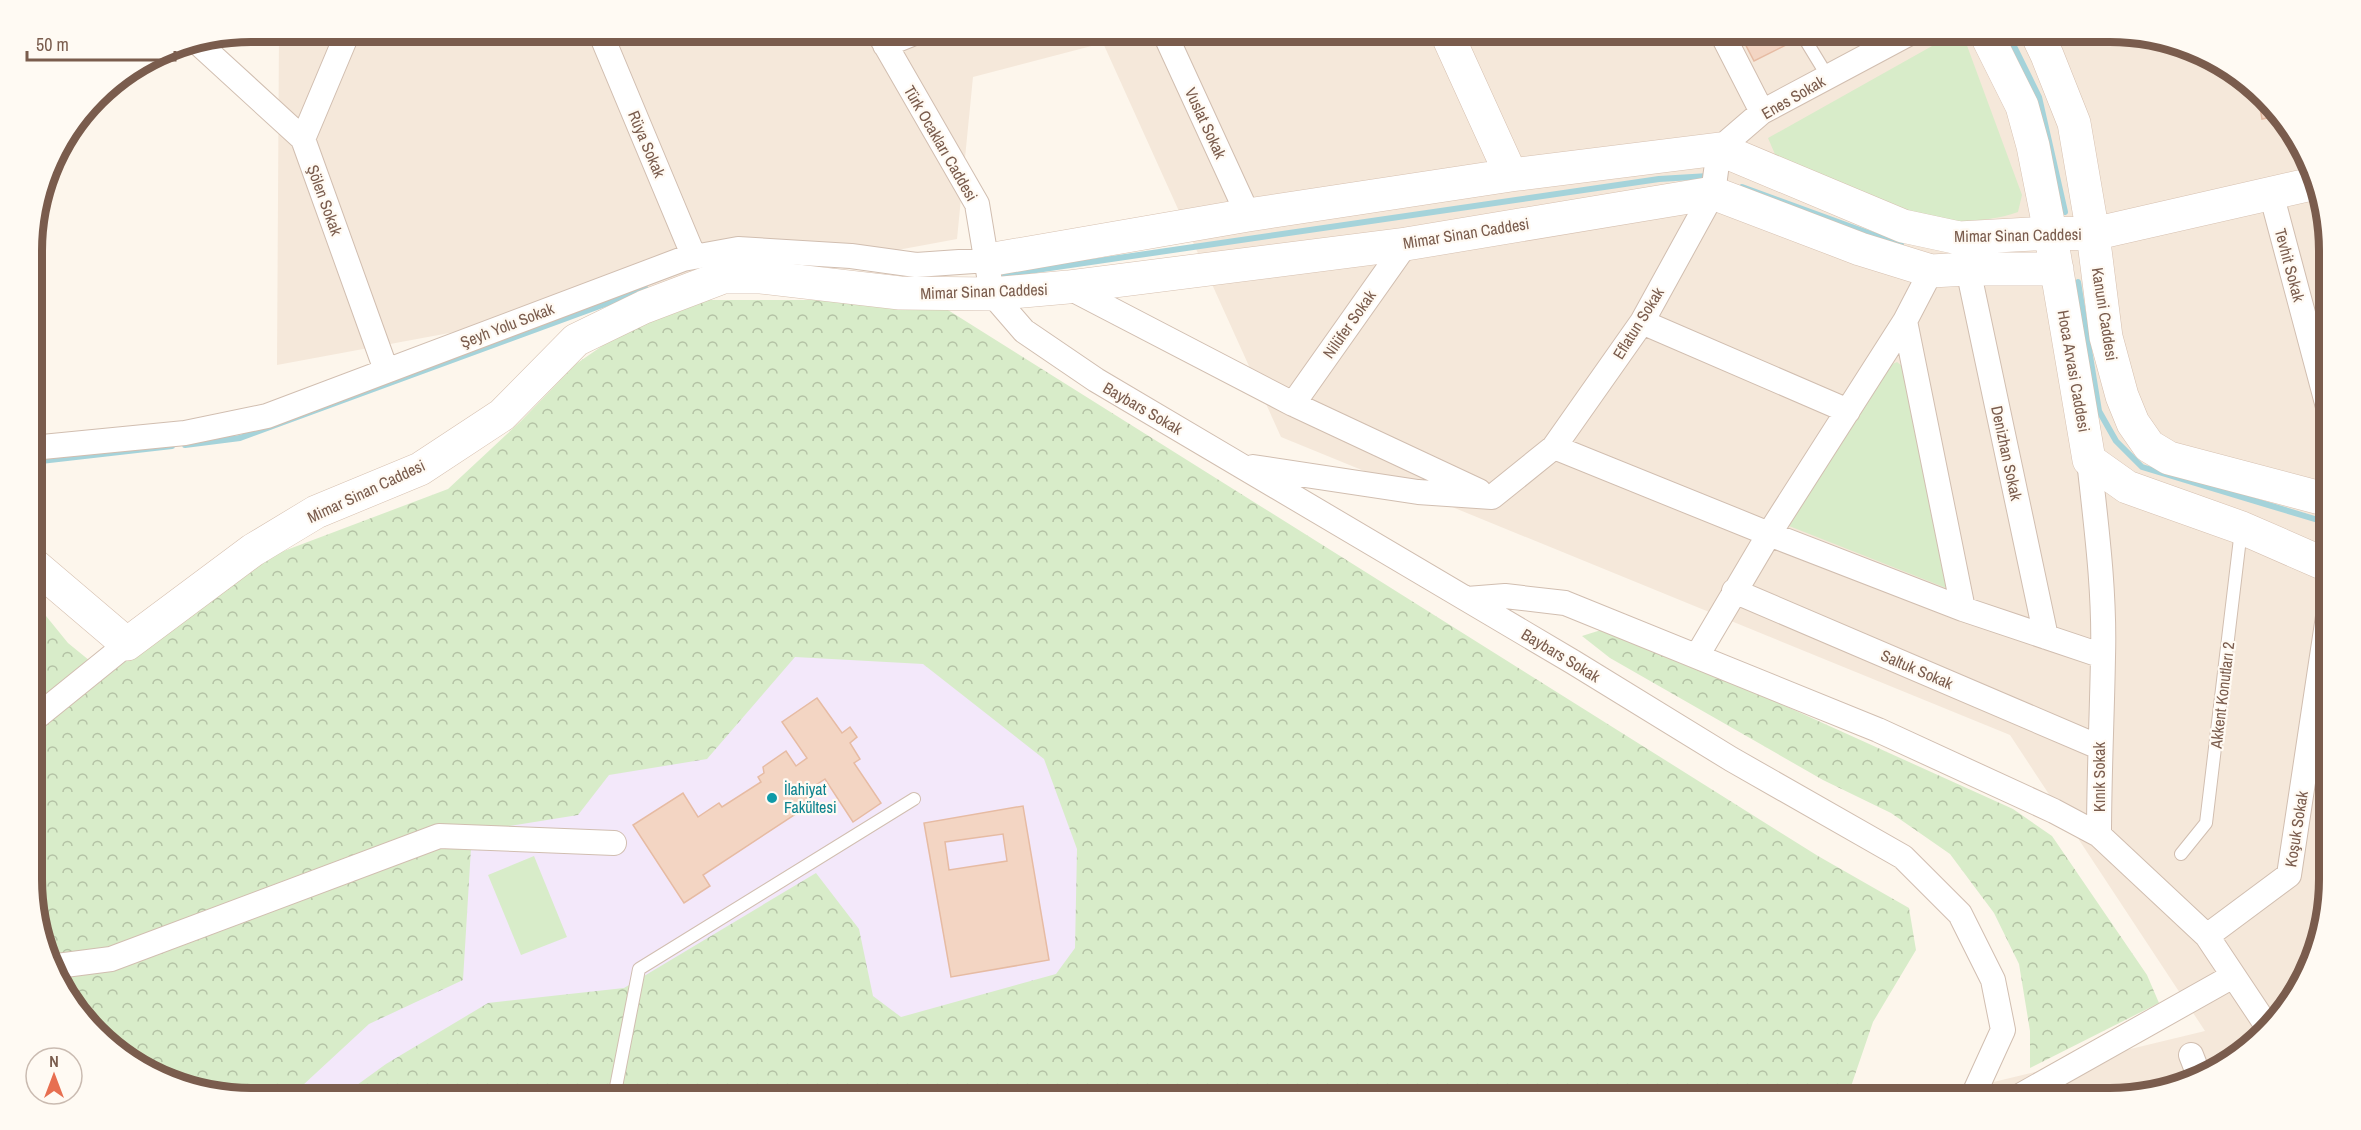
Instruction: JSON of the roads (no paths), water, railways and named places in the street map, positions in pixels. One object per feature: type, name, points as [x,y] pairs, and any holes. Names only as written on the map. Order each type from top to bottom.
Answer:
[{"type":"street","points":[[202,48],[303,139],[344,42]]},
{"type":"street","name":"Rüya Sokak","points":[[604,42],[694,257]]},
{"type":"street","name":"Türk Ocakları Caddesi","points":[[883,42],[977,204],[992,294]]},
{"type":"street","name":"Vuslat Sokak","points":[[1169,42],[1248,215]]},
{"type":"street","points":[[1451,42],[1511,175]]},
{"type":"street","points":[[1726,42],[1762,112]]},
{"type":"street","name":"Enes Sokak","points":[[1719,149],[1762,112],[1893,42]]},
{"type":"street","name":"Hoca Arvasi Caddesi","points":[[1990,42],[2022,106],[2057,269],[2089,460]]},
{"type":"street","name":"Kanuni Caddesi","points":[[2041,42],[2074,123],[2093,234],[2106,337],[2119,386],[2133,423],[2149,446],[2169,458],[2319,498]]},
{"type":"street","name":"Şölen Sokak","points":[[303,139],[386,370]]},
{"type":"street","points":[[1713,193],[1719,149]]},
{"type":"street","name":"Mimar Sinan Caddesi","points":[[988,260],[1248,215],[1511,175],[1719,149],[1903,226],[1959,238],[2050,233],[2093,234],[2308,185]]},
{"type":"street","name":"Mimar Sinan Caddesi","points":[[127,644],[253,550],[316,512],[420,469],[502,415],[576,340],[644,307],[723,277],[761,277],[900,293],[992,294],[1068,287],[1406,243],[1713,193],[1860,249],[1931,271],[1968,268],[2057,269]]},
{"type":"street","name":"Eflatun Sokak","points":[[1492,497],[1554,447],[1642,322],[1713,193]]},
{"type":"street","name":"Tevhit Sokak","points":[[2271,193],[2319,373]]},
{"type":"street","name":"Nilüfer Sokak","points":[[1293,404],[1406,243]]},
{"type":"street","name":"Şeyh Yolu Sokak","points":[[42,447],[185,433],[267,416],[683,259],[738,249],[851,256],[916,265],[988,260]]},
{"type":"street","name":"Denizhan Sokak","points":[[1968,268],[2046,637]]},
{"type":"street","points":[[1697,656],[1769,534],[1905,321],[1931,271]]},
{"type":"street","points":[[1068,287],[1293,404],[1492,497]]},
{"type":"street","name":"Baybars Sokak","points":[[992,294],[1024,331],[1096,380],[1467,599],[1731,759],[1903,857],[1960,915],[1993,980],[2003,1030],[1977,1088]]},
{"type":"street","points":[[1905,321],[1963,609]]},
{"type":"street","points":[[1642,322],[1848,411]]},
{"type":"street","points":[[1554,447],[1963,609],[2103,656]]},
{"type":"street","points":[[2089,460],[2127,486],[2242,528],[2319,562]]},
{"type":"street","name":"Kınık Sokak","points":[[2089,460],[2102,594],[2099,835],[2207,936],[2263,1021]]},
{"type":"street","points":[[1242,466],[1418,492],[1492,497]]},
{"type":"street","points":[[42,572],[127,644],[42,713]]},
{"type":"street","name":"Saltuk Sokak","points":[[1734,591],[2099,747]]},
{"type":"street","points":[[1467,599],[1505,596],[1565,603],[1878,729],[2054,811],[2099,835]]},
{"type":"street","name":"Koşuk Sokak","points":[[2207,936],[2289,875],[2319,676]]},
{"type":"street","points":[[61,965],[111,959],[439,836],[614,843]]},
{"type":"street","points":[[2034,1088],[2233,976]]},
{"type":"lane","points":[[1807,42],[1828,77]]},
{"type":"lane","name":"Akkent Konutları 2","points":[[2181,854],[2206,823],[2242,528]]},
{"type":"lane","points":[[616,1088],[639,969],[914,799]]},
{"type":"waterway","points":[[2012,42],[2039,97],[2065,212]]},
{"type":"waterway","points":[[995,276],[1659,179],[1709,176]]},
{"type":"waterway","points":[[1742,187],[1901,245]]},
{"type":"waterway","points":[[2078,282],[2099,411],[2116,441],[2142,467],[2319,520]]},
{"type":"waterway","points":[[185,445],[240,438],[646,289]]},
{"type":"waterway","points":[[42,461],[172,446]]},
{"type":"place","name":"İlahiyat Fakültesi","points":[[772,798]]}]
